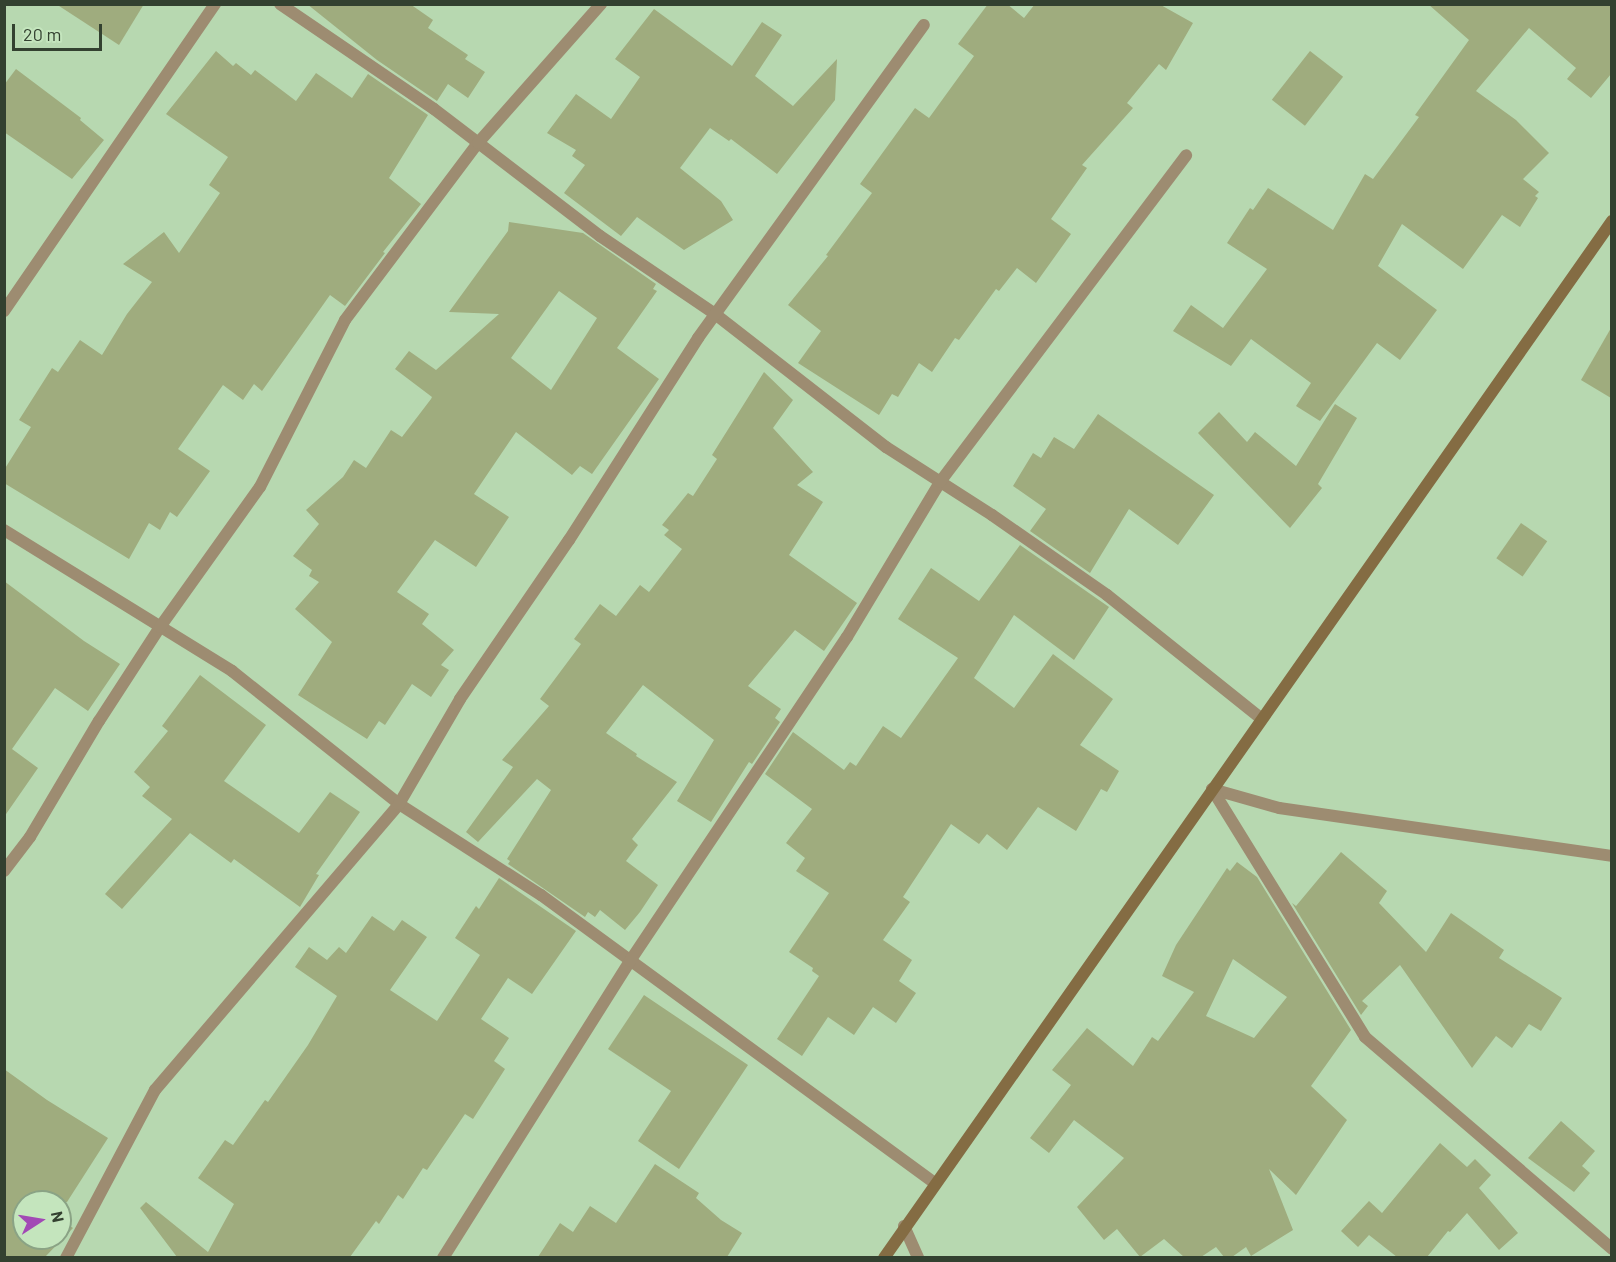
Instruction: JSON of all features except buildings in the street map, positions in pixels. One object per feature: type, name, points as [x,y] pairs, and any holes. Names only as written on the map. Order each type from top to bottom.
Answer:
[{"type":"street","points":[[4,311],[215,4]]},
{"type":"street","points":[[280,4],[434,109],[600,236],[715,314],[886,447],[1107,595],[1262,719]]},
{"type":"street","points":[[4,871],[30,837],[99,721],[160,627],[260,487],[345,320],[478,142],[601,4]]},
{"type":"street","points":[[66,1257],[155,1090],[399,804],[460,699],[568,540],[715,314],[924,24]]},
{"type":"street","points":[[443,1257],[630,961],[847,637],[940,482],[1186,155]]},
{"type":"street","points":[[884,1257],[1611,221]]},
{"type":"street","points":[[4,530],[232,671],[399,804],[541,895],[934,1183]]},
{"type":"street","points":[[1212,789],[1279,808],[1611,856]]},
{"type":"street","points":[[1212,789],[1365,1037],[1611,1249]]},
{"type":"street","points":[[904,1226],[918,1257]]}]
